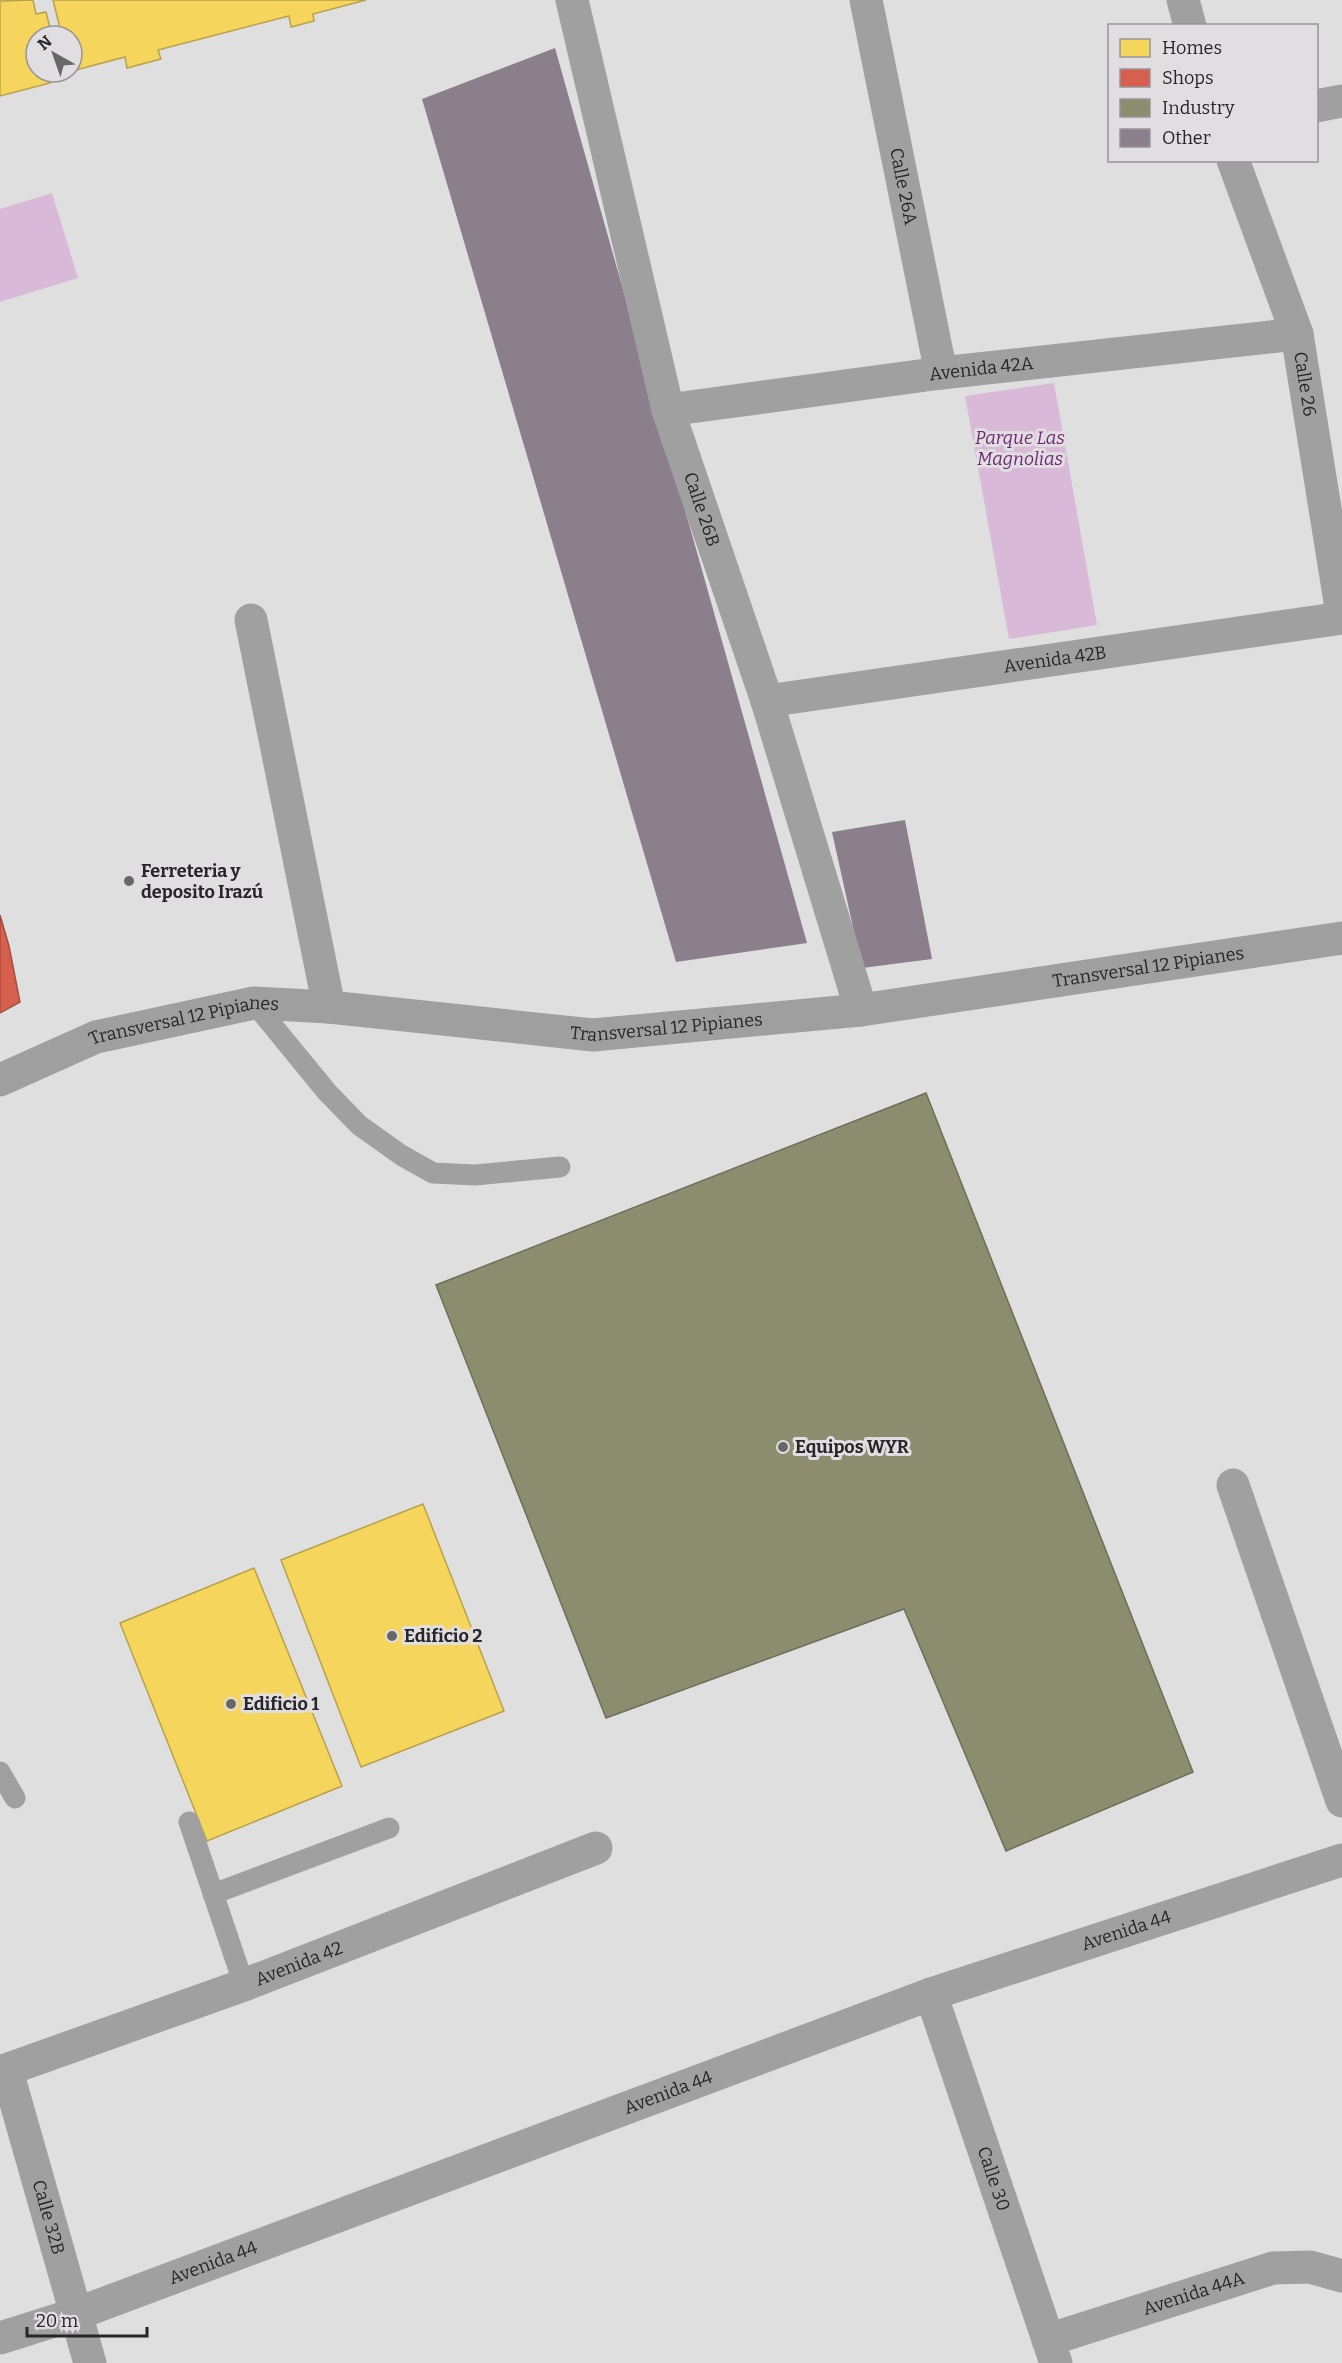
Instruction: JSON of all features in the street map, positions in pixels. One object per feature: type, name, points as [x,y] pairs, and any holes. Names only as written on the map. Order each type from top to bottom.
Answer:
[{"type":"street","name":"Calle 26B","points":[[572,0],[668,410],[767,701],[861,1010]]},
{"type":"street","name":"Calle 26A","points":[[866,0],[940,373]]},
{"type":"street","points":[[1183,0],[1189,24]]},
{"type":"street","points":[[1318,106],[1342,101]]},
{"type":"street","name":"Calle 26","points":[[1234,162],[1297,334],[1342,616]]},
{"type":"street","name":"Avenida 42A","points":[[668,410],[940,373],[1297,334]]},
{"type":"street","name":"Avenida 42B","points":[[767,701],[1342,616]]},
{"type":"street","points":[[251,620],[329,1007]]},
{"type":"street","name":"Transversal 12 Pipianes","points":[[0,1080],[96,1036],[254,1003],[329,1007],[593,1035],[861,1010],[1342,938]]},
{"type":"street","points":[[1233,1485],[1342,1801]]},
{"type":"street","name":"Avenida 42","points":[[3,2071],[244,1985],[596,1848]]},
{"type":"street","name":"Avenida 44","points":[[0,2338],[76,2314],[931,1994],[1342,1860]]},
{"type":"street","name":"Calle 30","points":[[931,1994],[1052,2351]]},
{"type":"street","name":"Calle 32B","points":[[3,2071],[90,2363]]},
{"type":"street","name":"Avenida 44A","points":[[1052,2351],[1273,2268],[1310,2267],[1342,2276]]},
{"type":"lane","points":[[254,1003],[327,1092],[359,1125],[401,1155],[433,1173],[475,1175],[560,1167]]},
{"type":"lane","points":[[0,1772],[15,1798]]},
{"type":"lane","points":[[189,1822],[244,1985]]},
{"type":"lane","points":[[213,1894],[389,1828]]},
{"type":"green space","points":[[52,193],[78,278],[0,302],[0,209]]},
{"type":"green space","name":"Parque Las Magnolias","points":[[1054,383],[1097,625],[1009,639],[965,396]]},
{"type":"building: Homes","points":[[33,0],[36,14],[46,12],[49,24],[24,24],[24,84],[46,84],[0,96],[0,1]]},
{"type":"building: Homes","points":[[53,0],[366,0],[313,14],[314,21],[291,27],[289,16],[158,50],[161,59],[127,68],[125,57],[84,68],[84,24],[59,24]]},
{"type":"building: Homes","name":"Edificio 2","points":[[423,1504],[504,1711],[361,1767],[281,1560]]},
{"type":"building: Homes","name":"Edificio 1","points":[[254,1568],[342,1786],[207,1841],[120,1623]]},
{"type":"building: Shops","points":[[0,915],[9,946],[20,1002],[0,1013]]},
{"type":"building: Industry","name":"Equipos WYR","points":[[926,1093],[1193,1772],[1006,1851],[904,1609],[606,1718],[436,1285]]},
{"type":"building: Other","points":[[555,48],[807,943],[676,962],[422,99]]},
{"type":"building: Other","points":[[905,820],[932,959],[862,968],[832,832]]},
{"type":"place","name":"Ferreteria y deposito Irazú","points":[[129,881]]},
{"type":"place","name":"Equipos WYR","points":[[783,1447]]},
{"type":"place","name":"Edificio 2","points":[[392,1636]]},
{"type":"place","name":"Edificio 1","points":[[231,1704]]}]
